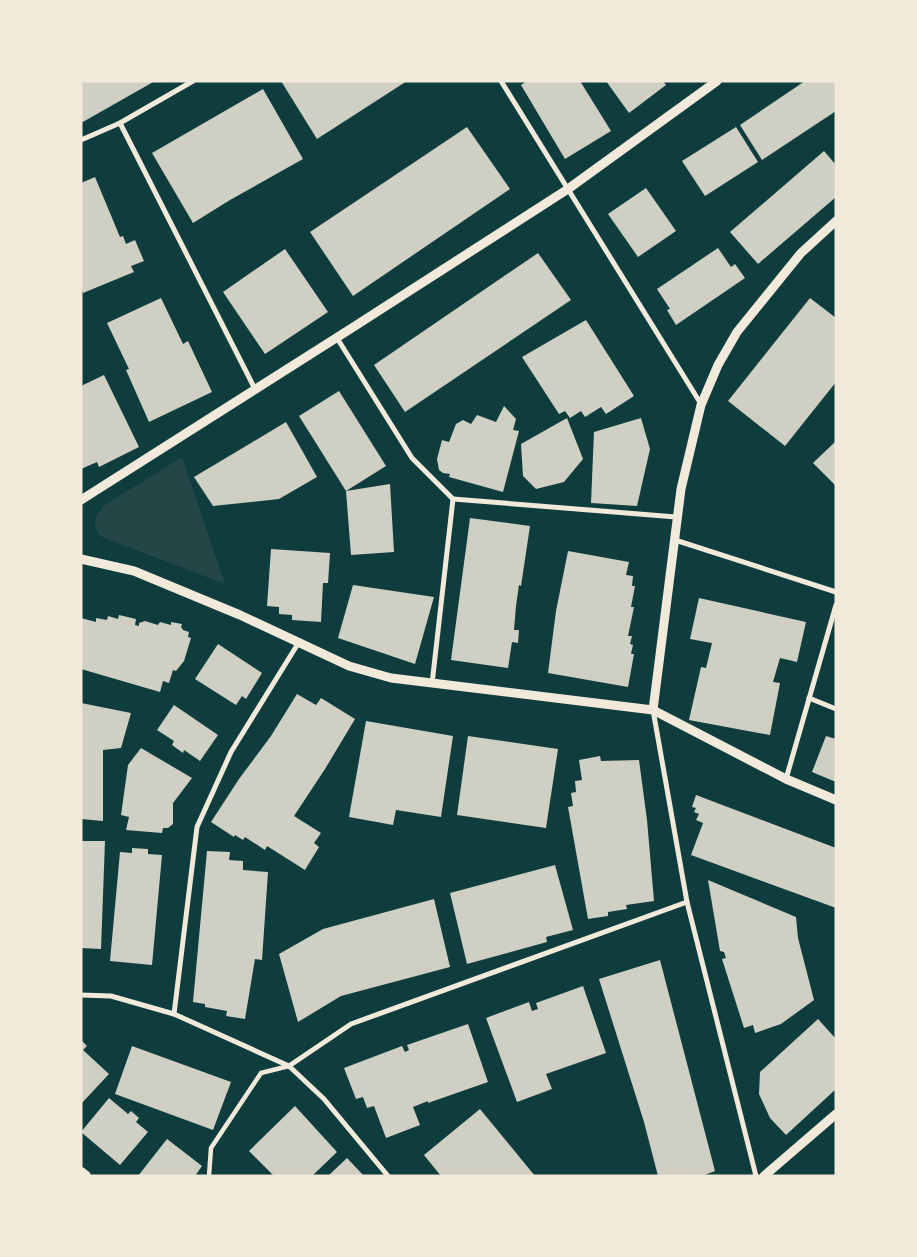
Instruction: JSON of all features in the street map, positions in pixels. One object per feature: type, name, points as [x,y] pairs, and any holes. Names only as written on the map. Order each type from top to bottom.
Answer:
[{"type":"main road","points":[[81,1172],[86,1176]]},
{"type":"street","points":[[81,140],[120,123],[193,81]]},
{"type":"street","points":[[501,81],[702,405]]},
{"type":"street","points":[[81,500],[568,189],[717,81]]},
{"type":"street","points":[[120,123],[255,389]]},
{"type":"street","points":[[756,1176],[686,902],[653,710],[675,540],[676,517],[702,405],[718,365],[737,332],[801,253],[836,221]]},
{"type":"street","points":[[337,338],[412,458],[453,499],[676,517]]},
{"type":"street","points":[[432,684],[453,499]]},
{"type":"street","points":[[675,540],[836,592]]},
{"type":"street","points":[[81,559],[134,571],[240,615],[349,666],[391,678],[432,684],[471,686],[653,710],[786,779],[836,800]]},
{"type":"street","points":[[786,779],[836,605]]},
{"type":"street","points":[[174,1014],[197,827],[231,752],[299,642]]},
{"type":"street","points":[[808,698],[836,709]]},
{"type":"street","points":[[209,1176],[211,1148],[261,1073],[289,1066],[351,1024],[686,902]]},
{"type":"street","points":[[81,995],[111,996],[174,1014],[289,1066],[324,1098],[388,1176]]},
{"type":"street","points":[[764,1176],[836,1114]]},
{"type":"shaded area","points":[[182,457],[225,584],[102,537],[96,528],[95,522],[102,507]]},
{"type":"building","points":[[81,81],[155,81],[81,123]]},
{"type":"building","points":[[281,81],[407,81],[317,139]]},
{"type":"building","points":[[527,81],[580,81],[611,131],[565,159],[521,85]]},
{"type":"building","points":[[606,81],[663,81],[666,85],[629,113]]},
{"type":"building","points":[[805,81],[836,81],[836,111],[762,160],[740,125]]},
{"type":"building","points":[[263,89],[303,159],[193,223],[152,153]]},
{"type":"building","points":[[467,127],[510,189],[353,296],[310,232]]},
{"type":"building","points":[[736,127],[758,162],[705,196],[682,161]]},
{"type":"building","points":[[824,151],[836,165],[836,197],[758,264],[730,232]]},
{"type":"building","points":[[95,177],[120,237],[123,236],[126,244],[135,240],[144,261],[131,266],[134,272],[83,293],[81,288],[81,183]]},
{"type":"building","points":[[646,188],[676,231],[638,257],[608,214]]},
{"type":"building","points":[[718,248],[731,267],[735,264],[745,278],[676,325],[667,310],[670,309],[657,289]]},
{"type":"building","points":[[285,249],[328,312],[265,354],[223,292]]},
{"type":"building","points":[[538,253],[571,300],[405,412],[374,365]]},
{"type":"building","points":[[161,298],[183,344],[188,341],[212,392],[149,422],[126,370],[129,369],[107,323]]},
{"type":"building","points":[[810,298],[836,318],[836,382],[785,446],[728,401]]},
{"type":"building","points":[[586,320],[634,396],[606,414],[601,407],[585,417],[581,411],[570,418],[565,411],[559,414],[522,357]]},
{"type":"building","points":[[104,375],[139,447],[99,467],[97,462],[81,469],[81,386]]},
{"type":"building","points":[[339,391],[386,466],[346,491],[299,416]]},
{"type":"building","points":[[504,406],[516,419],[513,430],[519,431],[503,492],[449,477],[450,474],[439,470],[437,459],[442,440],[449,442],[456,424],[463,420],[471,424],[477,415],[496,422]]},
{"type":"building","points":[[567,418],[583,459],[564,482],[536,489],[523,476],[521,444]]},
{"type":"building","points":[[641,418],[650,449],[637,506],[591,503],[594,432]]},
{"type":"building","points":[[286,422],[317,477],[279,499],[213,506],[194,477]]},
{"type":"building","points":[[836,441],[836,486],[813,463]]},
{"type":"building","points":[[390,484],[394,552],[351,555],[346,491]]},
{"type":"building","points":[[470,518],[530,526],[516,606],[514,630],[519,630],[518,643],[512,642],[508,668],[451,660]]},
{"type":"building","points":[[271,549],[330,553],[328,583],[323,583],[321,622],[292,620],[292,615],[279,614],[279,607],[267,606]]},
{"type":"building","points":[[568,551],[629,562],[626,575],[633,576],[632,586],[635,586],[631,607],[634,607],[628,636],[632,636],[630,644],[633,645],[631,654],[634,654],[628,687],[548,673],[556,611]]},
{"type":"building","points":[[353,585],[434,597],[415,664],[338,638]]},
{"type":"building","points":[[699,598],[806,622],[797,662],[780,658],[773,682],[780,683],[770,735],[689,720],[701,667],[706,668],[712,643],[690,639]]},
{"type":"building","points":[[119,615],[136,619],[135,625],[139,626],[139,623],[145,621],[158,625],[160,622],[171,625],[171,622],[182,624],[183,630],[189,632],[188,637],[191,638],[184,661],[176,671],[173,670],[169,683],[163,681],[160,692],[81,669],[81,618],[96,622],[96,618],[107,620],[108,616],[118,619]]},
{"type":"building","points":[[218,644],[262,673],[246,699],[242,696],[236,705],[195,679]]},
{"type":"building","points":[[297,694],[316,705],[321,698],[355,719],[294,816],[321,833],[314,843],[319,847],[305,870],[267,846],[265,850],[245,837],[243,840],[235,835],[234,837],[211,822],[239,779],[271,736]]},
{"type":"building","points":[[81,703],[131,713],[121,748],[103,750],[103,821],[81,819]]},
{"type":"building","points":[[174,705],[218,735],[200,761],[184,750],[183,753],[172,745],[174,741],[157,730]]},
{"type":"building","points":[[366,721],[453,736],[441,817],[396,810],[393,825],[349,817]]},
{"type":"building","points":[[468,736],[558,749],[546,828],[457,815]]},
{"type":"building","points":[[826,736],[836,739],[836,782],[812,772]]},
{"type":"building","points":[[141,748],[192,778],[173,803],[173,824],[168,828],[163,828],[162,833],[126,830],[129,817],[121,815],[128,765]]},
{"type":"building","points":[[600,756],[601,761],[639,760],[647,820],[654,901],[626,905],[627,909],[608,912],[608,916],[588,919],[568,807],[573,806],[571,793],[576,792],[575,781],[582,780],[579,760]]},
{"type":"building","points":[[696,795],[836,848],[836,908],[691,855],[703,823],[696,820],[699,814],[694,812],[696,808],[692,807]]},
{"type":"building","points":[[81,841],[105,841],[101,949],[81,948]]},
{"type":"building","points":[[132,848],[148,849],[148,854],[162,855],[152,965],[110,961],[120,852],[132,853]]},
{"type":"building","points":[[207,851],[230,852],[229,860],[243,861],[243,870],[268,872],[262,960],[255,959],[245,1019],[226,1016],[227,1011],[205,1007],[205,1004],[193,1002]]},
{"type":"building","points":[[555,865],[573,930],[546,937],[547,942],[467,964],[450,893]]},
{"type":"building","points":[[708,880],[796,917],[798,938],[814,1000],[781,1024],[755,1033],[753,1025],[744,1028],[722,959],[726,958],[724,952],[720,951]]},
{"type":"building","points":[[434,899],[450,967],[341,996],[298,1022],[279,954],[323,929]]},
{"type":"building","points":[[660,960],[715,1171],[702,1176],[658,1176],[644,1122],[599,979]]},
{"type":"building","points":[[583,986],[606,1053],[546,1074],[552,1089],[517,1102],[486,1018],[529,1002],[532,1011],[538,1009],[536,1003]]},
{"type":"building","points":[[818,1019],[836,1039],[836,1089],[786,1135],[770,1118],[759,1094],[760,1072]]},
{"type":"building","points":[[468,1024],[488,1082],[413,1107],[420,1125],[386,1138],[374,1106],[367,1108],[363,1097],[356,1099],[344,1068],[402,1046],[405,1052],[409,1050],[407,1045]]},
{"type":"building","points":[[81,1040],[87,1046],[83,1050],[109,1074],[81,1104]]},
{"type":"building","points":[[132,1046],[231,1082],[213,1130],[115,1094]]},
{"type":"building","points":[[109,1098],[128,1114],[131,1111],[139,1118],[136,1122],[148,1132],[120,1165],[81,1132]]},
{"type":"building","points":[[295,1106],[337,1152],[312,1176],[274,1176],[249,1151]]},
{"type":"building","points":[[480,1109],[535,1176],[441,1176],[424,1155]]},
{"type":"building","points":[[167,1139],[202,1166],[195,1176],[138,1176]]},
{"type":"building","points":[[347,1158],[364,1176],[328,1176]]}]
